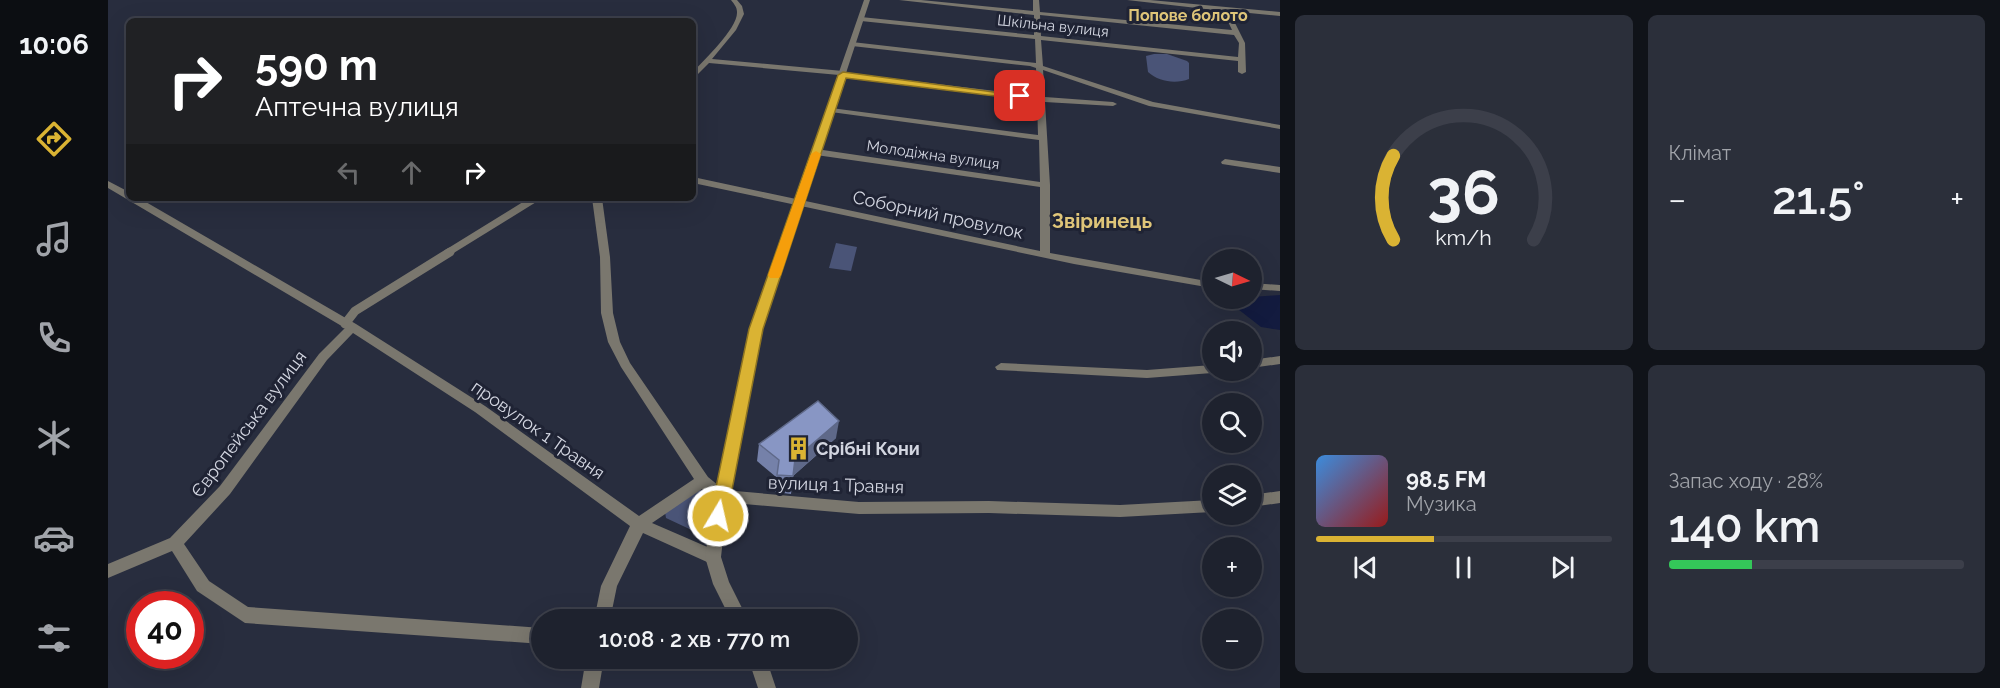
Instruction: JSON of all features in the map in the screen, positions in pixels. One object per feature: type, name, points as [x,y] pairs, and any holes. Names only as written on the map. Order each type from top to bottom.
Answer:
[{"type":"street","points":[[696,74],[739,21],[739,6],[734,0]]},
{"type":"street","points":[[734,609],[721,584],[713,557],[721,496],[756,329],[867,0]]},
{"type":"street","points":[[902,0],[1238,33]]},
{"type":"street","points":[[1036,0],[1041,68],[1045,254]]},
{"type":"street","points":[[1130,0],[1280,14]]},
{"type":"street","points":[[1225,9],[1242,43],[1242,72]]},
{"type":"street","name":"Шкільна вулиця","points":[[861,19],[1242,59]]},
{"type":"street","points":[[852,44],[1031,64],[1152,104],[1280,127]]},
{"type":"street","points":[[707,61],[843,74],[1042,99],[1113,104]]},
{"type":"street","points":[[831,110],[1043,138]]},
{"type":"street","name":"Молодіжна вулиця","points":[[816,152],[1045,185]]},
{"type":"street","points":[[1225,162],[1280,170]]},
{"type":"street","name":"Соборний провулок","points":[[696,181],[1045,254],[1202,283]]},
{"type":"street","name":"провулок 1 Травня","points":[[108,184],[126,195]]},
{"type":"street","name":"провулок 1 Травня","points":[[137,201],[349,325],[480,409],[639,524],[713,557]]},
{"type":"street","points":[[349,325],[355,311],[531,201]]},
{"type":"street","points":[[597,201],[605,257],[607,313],[614,342],[636,380],[703,481],[721,496]]},
{"type":"street","points":[[1262,287],[1280,288]]},
{"type":"street","name":"Європейська вулиця","points":[[108,571],[175,543],[225,490],[349,325]]},
{"type":"street","points":[[1262,362],[1280,360]]},
{"type":"street","points":[[1001,367],[1147,374],[1202,370]]},
{"type":"street","points":[[604,609],[609,586],[639,524],[703,481]]},
{"type":"street","name":"вулиця 1 Травня","points":[[721,496],[859,508],[989,507],[1120,511],[1202,507]]},
{"type":"street","points":[[1262,499],[1280,497]]},
{"type":"street","points":[[175,543],[203,586],[244,615],[531,635]]},
{"type":"street","points":[[590,688],[593,669]]},
{"type":"street","points":[[761,669],[767,688]]},
{"type":"shaded area","points":[[1167,54],[1187,61],[1189,79],[1168,81],[1152,75],[1148,72],[1146,56]]},
{"type":"shaded area","points":[[836,243],[857,247],[851,271],[829,268]]},
{"type":"shaded area","points":[[1280,295],[1280,330],[1262,327],[1262,321],[1253,321],[1238,309],[1262,309],[1262,296]]},
{"type":"shaded area","points":[[697,490],[706,491],[704,529],[698,533],[666,518],[665,512]]},
{"type":"building","points":[[818,401],[839,421],[795,459],[793,476],[777,475],[779,460],[759,444]]},
{"type":"slow traffic","points":[[775,275],[816,154]]},
{"type":"place","name":"Срібні Кони","points":[[798,449]]},
{"type":"district","name":"Попове болото","points":[[1188,15]]},
{"type":"district","name":"Звіринець","points":[[1102,221]]},
{"type":"route","points":[[718,516],[756,329],[843,75],[1020,96]]}]
